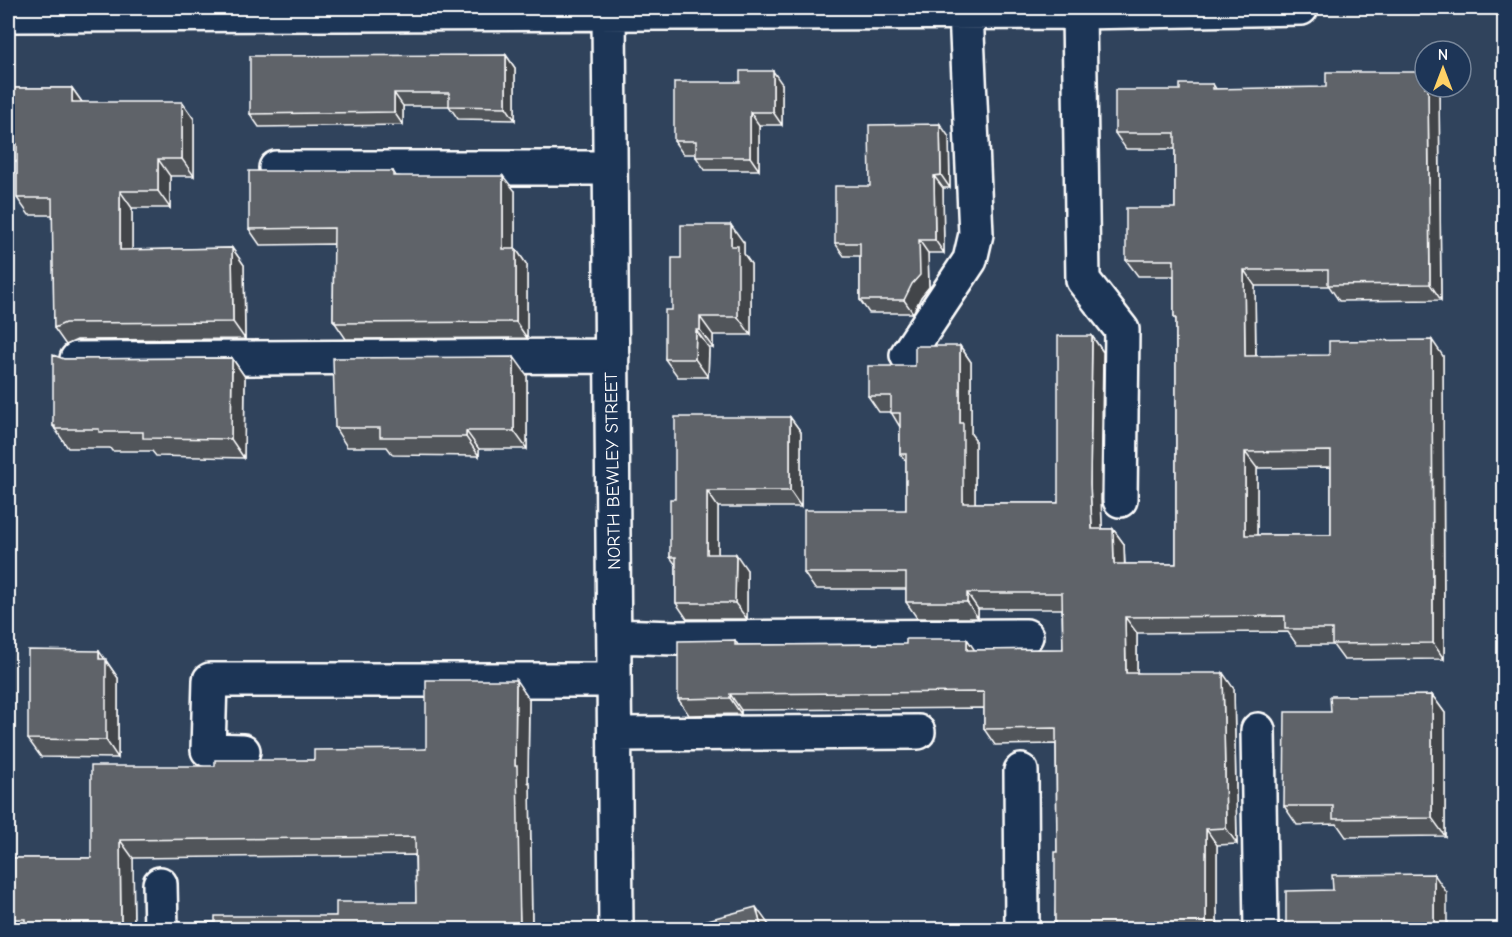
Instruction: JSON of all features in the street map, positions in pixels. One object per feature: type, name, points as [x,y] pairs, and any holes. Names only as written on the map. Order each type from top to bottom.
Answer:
[{"type":"street","points":[[8,15],[264,10],[609,13],[1079,12],[1301,8]]},
{"type":"street","points":[[907,355],[970,260],[976,234],[981,11]]},
{"type":"street","points":[[1079,12],[1083,280],[1122,330],[1120,500]]},
{"type":"street","name":"NORTH BEWLEY STREET","points":[[609,13],[616,930]]},
{"type":"street","points":[[276,168],[610,168]]},
{"type":"street","points":[[77,359],[612,356]]},
{"type":"street","points":[[614,636],[675,638],[1026,636]]},
{"type":"street","points":[[243,751],[208,750],[210,680],[614,680]]},
{"type":"street","points":[[1258,730],[1261,930]]},
{"type":"street","points":[[615,734],[918,732]]},
{"type":"street","points":[[1021,771],[1022,930]]},
{"type":"street","points":[[160,884],[161,930]]},
{"type":"building","points":[[506,55],[506,107],[449,106],[449,93],[394,93],[394,112],[250,114],[250,56]]},
{"type":"building","points":[[740,71],[773,71],[773,112],[750,112],[750,157],[696,157],[696,141],[674,141],[674,82],[740,82]]},
{"type":"building","points":[[1326,72],[1413,72],[1413,99],[1428,99],[1430,284],[1328,285],[1328,270],[1244,270],[1245,356],[1329,355],[1329,341],[1432,340],[1433,643],[1332,644],[1332,629],[1285,629],[1285,616],[1125,617],[1126,673],[1223,673],[1226,828],[1206,829],[1206,930],[1021,930],[1024,926],[1055,926],[1056,728],[984,729],[984,692],[730,694],[730,698],[678,699],[678,641],[735,640],[735,645],[906,644],[906,639],[967,639],[967,650],[1063,649],[1062,593],[967,593],[967,602],[906,602],[906,573],[804,573],[804,510],[906,510],[906,454],[900,454],[900,413],[891,413],[891,396],[868,396],[868,366],[915,366],[915,346],[960,346],[963,503],[1058,503],[1058,336],[1092,336],[1090,484],[1092,529],[1113,529],[1114,564],[1176,564],[1174,260],[1126,260],[1126,208],[1175,208],[1175,133],[1115,133],[1115,90],[1180,90],[1180,84],[1213,84],[1213,89],[1326,87]],"holes":[[[1331,451],[1331,535],[1245,535],[1245,452]]]},
{"type":"building","points":[[8,88],[72,88],[72,102],[182,102],[182,159],[158,159],[158,191],[120,191],[120,250],[232,248],[233,322],[65,323],[54,328],[52,198],[17,198],[17,144],[8,144]]},
{"type":"building","points":[[940,124],[941,175],[934,176],[935,240],[919,240],[920,275],[912,284],[904,300],[860,300],[860,243],[835,243],[835,186],[870,186],[869,125]]},
{"type":"building","points":[[249,171],[393,171],[393,176],[503,176],[503,249],[516,249],[516,322],[335,323],[333,320],[334,228],[249,229]]},
{"type":"building","points":[[681,225],[731,225],[731,246],[738,246],[738,317],[700,317],[700,330],[696,330],[695,359],[665,359],[665,310],[672,310],[672,258],[681,258]]},
{"type":"building","points":[[53,355],[64,359],[232,358],[231,439],[143,438],[143,432],[55,429],[53,426]]},
{"type":"building","points":[[514,357],[514,431],[466,431],[466,437],[380,437],[380,428],[335,428],[333,358]]},
{"type":"building","points":[[675,417],[790,417],[790,491],[707,491],[707,554],[736,554],[735,603],[676,603],[676,557],[670,557],[670,499],[675,499]]},
{"type":"building","points":[[28,650],[99,651],[99,659],[106,659],[106,740],[28,739]]},
{"type":"building","points":[[426,680],[516,680],[515,766],[517,766],[520,930],[197,930],[197,922],[215,922],[215,916],[336,916],[336,902],[416,902],[415,837],[120,840],[121,930],[25,930],[25,919],[8,919],[8,858],[91,858],[91,766],[215,766],[215,760],[314,760],[314,750],[426,749]]},
{"type":"building","points":[[1432,695],[1432,818],[1333,819],[1333,806],[1284,806],[1285,712],[1331,712],[1330,696]]},
{"type":"building","points":[[1434,874],[1434,930],[1286,930],[1286,891],[1333,890],[1332,875]]},
{"type":"building","points":[[756,907],[762,930],[679,930],[678,928]]},
{"type":"building","points":[[904,924],[975,925],[975,927],[998,927],[1001,930],[903,930]]}]
